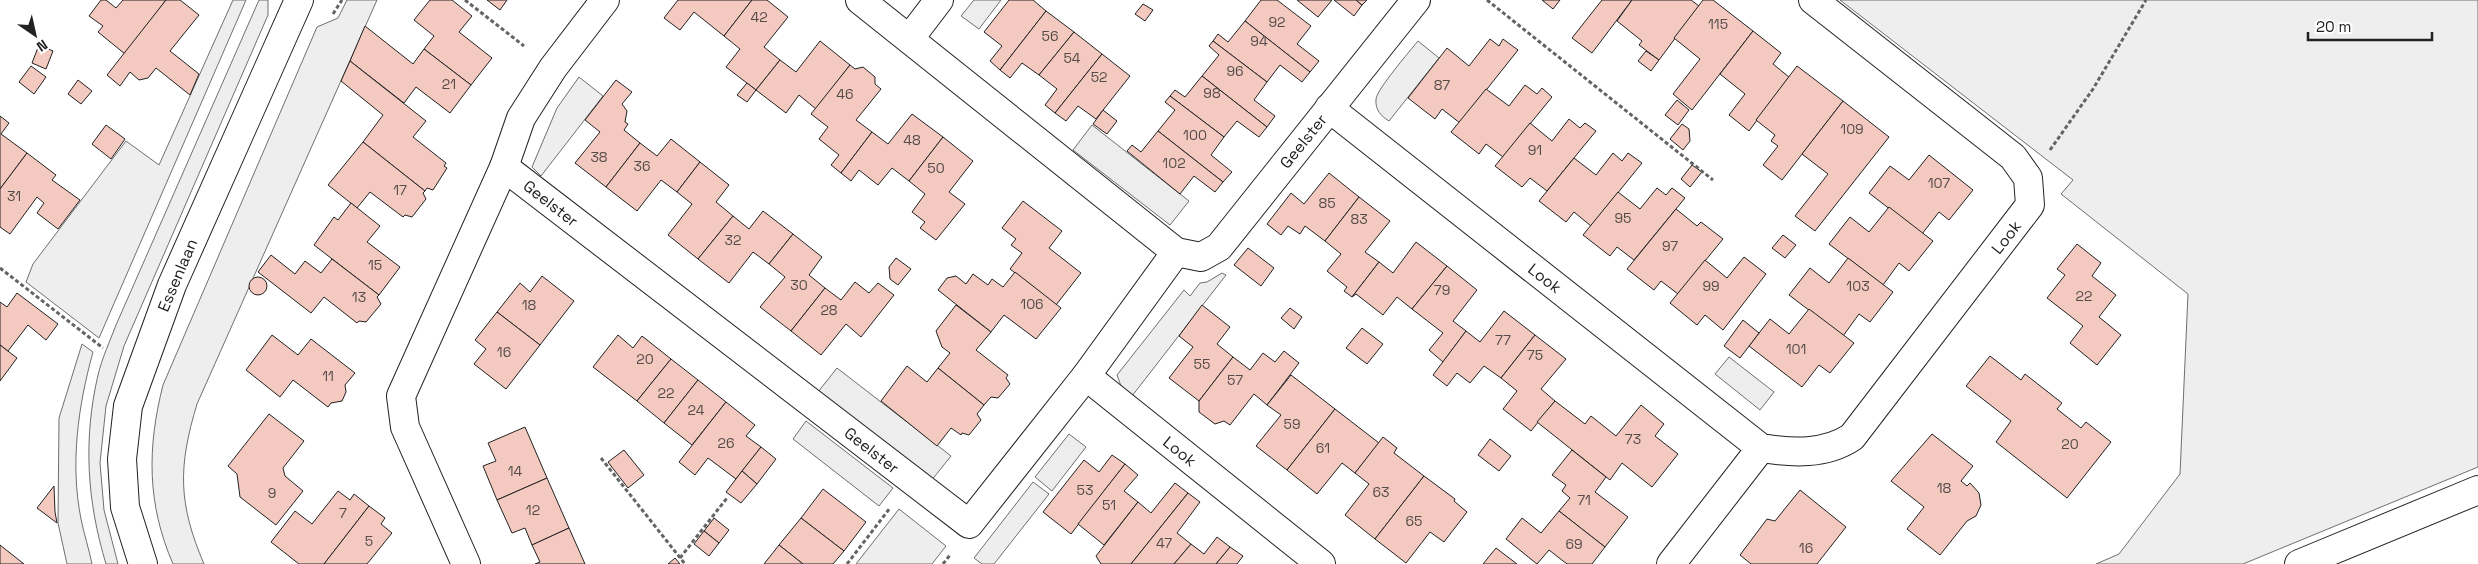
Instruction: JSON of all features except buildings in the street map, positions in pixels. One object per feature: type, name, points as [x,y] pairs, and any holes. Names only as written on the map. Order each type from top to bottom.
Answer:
[{"type":"street","name":"Essenlaan","points":[[143,564],[125,507],[122,459],[128,406],[172,285],[299,0]]},
{"type":"street","name":"Geelster","points":[[466,564],[406,427],[401,396],[504,167],[521,118],[552,68],[605,0]]},
{"type":"street","name":"Geelster","points":[[860,0],[1176,252],[1201,257],[1219,247],[1416,0]]},
{"type":"street","points":[[910,38],[939,0]]},
{"type":"street","points":[[1813,0],[2013,157],[2028,178]]},
{"type":"street","name":"Look","points":[[1329,108],[1761,448],[1790,452],[1837,447],[1852,437],[2030,205],[2028,178]]},
{"type":"street","name":"Geelster","points":[[504,167],[969,524],[1086,376],[1176,252]]},
{"type":"street","name":"Look","points":[[1086,376],[1321,564]]},
{"type":"street","points":[[1671,564],[1761,448]]},
{"type":"street","points":[[2299,564],[2478,490]]},
{"type":"path","points":[[464,0],[552,68]]},
{"type":"path","points":[[1487,0],[1713,180]]},
{"type":"path","points":[[2028,178],[2068,127],[2146,0]]},
{"type":"path","points":[[0,268],[102,348]]},
{"type":"path","points":[[600,458],[685,564]]},
{"type":"path","points":[[847,564],[912,480]]},
{"type":"path","points":[[680,558],[727,498]]},
{"type":"shaded area","points":[[233,0],[246,0],[99,338],[26,282],[33,264],[126,141],[159,165]]},
{"type":"shaded area","points":[[259,0],[268,0],[268,15],[124,346],[106,406],[100,463],[104,510],[118,564],[106,564],[95,517],[89,470],[90,423],[100,369],[116,325]]},
{"type":"shaded area","points":[[347,0],[377,0],[197,404],[186,447],[184,485],[189,522],[204,564],[173,564],[158,520],[152,476],[154,431],[163,385],[317,27],[338,18]]},
{"type":"shaded area","points":[[974,0],[1001,0],[979,29],[961,16]]},
{"type":"shaded area","points":[[1840,0],[2478,0],[2478,467],[2243,564],[2096,564],[2119,554],[2180,474],[2188,294],[2061,194],[2073,180]]},
{"type":"shaded area","points":[[1418,41],[1439,58],[1389,121],[1381,115],[1376,99],[1388,79]]},
{"type":"shaded area","points":[[579,77],[603,96],[541,176],[532,167],[557,108]]},
{"type":"shaded area","points":[[1092,125],[1189,201],[1170,225],[1073,150]]},
{"type":"shaded area","points":[[1222,273],[1226,275],[1132,396],[1121,386],[1117,375],[1184,290],[1190,296],[1200,283],[1207,282]]},
{"type":"shaded area","points":[[82,344],[93,352],[83,393],[77,435],[76,477],[81,519],[92,564],[67,564],[58,523],[59,418]]},
{"type":"shaded area","points":[[1729,357],[1774,392],[1760,410],[1715,374]]},
{"type":"shaded area","points":[[837,368],[951,456],[931,481],[818,392]]},
{"type":"shaded area","points":[[806,421],[893,488],[879,506],[793,439]]},
{"type":"shaded area","points":[[1069,434],[1086,447],[1052,491],[1035,477]]},
{"type":"shaded area","points":[[1033,482],[1049,494],[994,564],[982,564],[974,558]]},
{"type":"shaded area","points":[[899,509],[946,546],[932,564],[856,564]]}]
